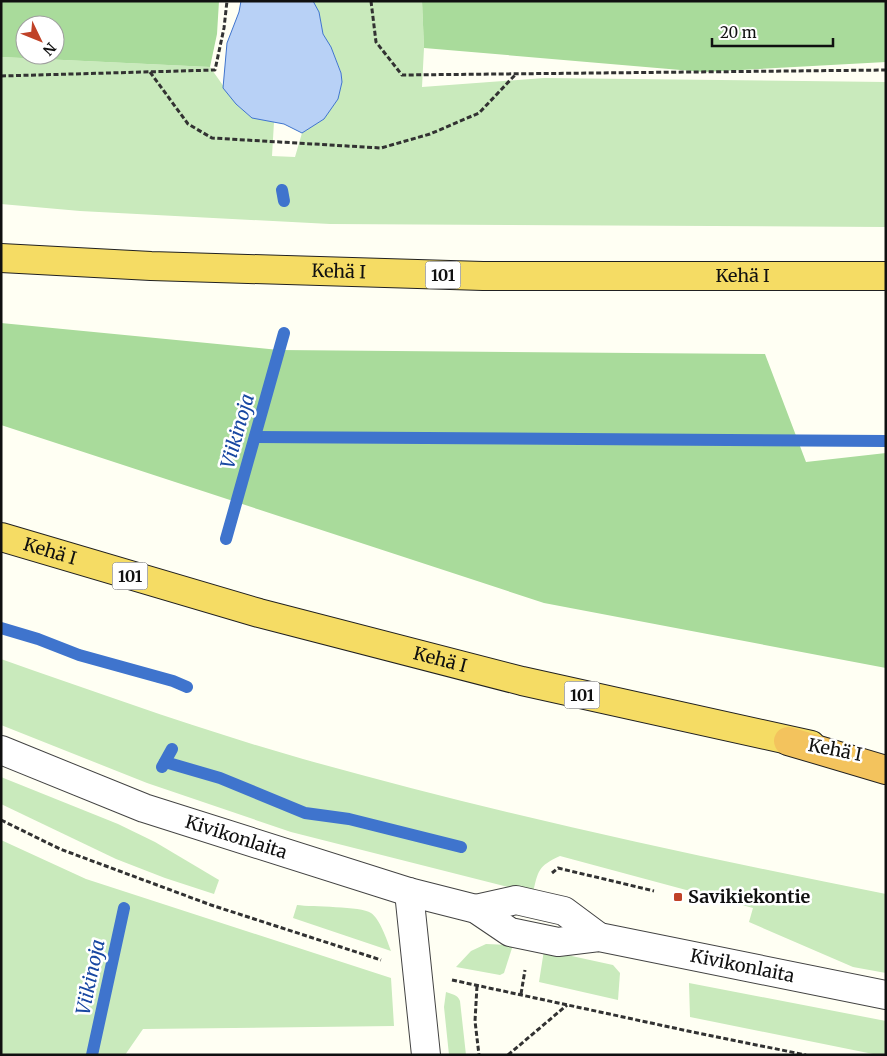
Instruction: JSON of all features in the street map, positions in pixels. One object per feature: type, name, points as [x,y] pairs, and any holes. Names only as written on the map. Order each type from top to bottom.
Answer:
[{"type":"highway","name":"Kehä I","points":[[1,258],[151,266],[483,276],[886,276]]},
{"type":"highway","name":"Kehä I","points":[[1,537],[241,608],[522,681],[788,741],[886,760]]},
{"type":"highway","points":[[788,741],[886,770]]},
{"type":"street","name":"Kivikonlaita","points":[[1,750],[144,808],[409,892],[476,909],[510,932],[558,942],[599,938],[886,995]]},
{"type":"street","points":[[409,892],[426,1055]]},
{"type":"path","points":[[1,76],[214,70],[228,1]]},
{"type":"path","points":[[372,1],[376,42],[402,75],[886,70]]},
{"type":"path","points":[[150,72],[188,124],[212,138],[381,148],[430,134],[479,113],[516,74]]},
{"type":"path","points":[[1,820],[60,849],[211,905],[387,961]]},
{"type":"path","points":[[551,874],[558,868],[654,891]]},
{"type":"path","points":[[450,979],[688,1032],[806,1055]]},
{"type":"path","points":[[476,986],[475,1021],[479,1055]]},
{"type":"path","points":[[508,1055],[568,1005]]},
{"type":"green space","points":[[1,1],[219,1],[217,34],[210,67],[65,60],[65,15],[15,15],[15,58],[1,57]]},
{"type":"green space","points":[[313,1],[422,1],[424,48],[422,87],[544,78],[886,82],[886,227],[330,224],[80,211],[1,204],[1,57],[15,58],[15,65],[65,65],[65,60],[210,67],[236,104],[252,118],[274,122],[272,156],[295,157],[302,133],[324,119],[338,99],[342,82],[341,72],[331,47],[323,34],[319,12]]},
{"type":"green space","points":[[422,1],[886,1],[886,62],[704,72],[424,48]]},
{"type":"green space","points":[[1,323],[279,350],[765,354],[806,462],[886,453],[886,668],[544,603],[1,425]]},
{"type":"green space","points":[[1,659],[227,736],[375,779],[593,832],[886,894],[886,973],[853,967],[749,922],[753,908],[560,856],[547,863],[540,870],[533,893],[291,832],[147,783],[1,725]]},
{"type":"green space","points":[[1,777],[118,824],[155,842],[219,880],[214,894],[116,859],[1,804]]},
{"type":"green space","points":[[1,840],[86,879],[391,978],[394,1026],[143,1029],[125,1055],[1,1055]]},
{"type":"green space","points":[[297,905],[357,909],[371,913],[380,925],[391,951],[293,918]]},
{"type":"green space","points":[[486,944],[513,945],[504,973],[500,975],[456,967],[471,951]]},
{"type":"green space","points":[[544,950],[613,965],[620,973],[618,1000],[539,982]]},
{"type":"green space","points":[[689,983],[886,1021],[886,1055],[878,1055],[690,1017]]},
{"type":"green space","points":[[446,992],[453,994],[460,1001],[466,1055],[449,1055],[444,1007]]},
{"type":"water","points":[[241,1],[313,1],[319,12],[323,34],[331,47],[341,73],[342,82],[338,99],[324,119],[302,133],[284,124],[252,118],[236,104],[223,88],[227,43],[239,12]]},
{"type":"waterway","name":"Viikinoja","points":[[282,190],[284,201]]},
{"type":"waterway","name":"Viikinoja","points":[[226,539],[284,333]]},
{"type":"waterway","points":[[255,437],[886,441]]},
{"type":"waterway","points":[[1,628],[38,639],[79,655],[173,681],[187,687]]},
{"type":"waterway","name":"Viikinoja","points":[[162,767],[172,749]]},
{"type":"waterway","points":[[165,762],[220,778],[305,813],[349,819],[461,847]]},
{"type":"waterway","name":"Viikinoja","points":[[92,1055],[124,908]]},
{"type":"place","name":"Savikiekontie","points":[[678,897]]}]
